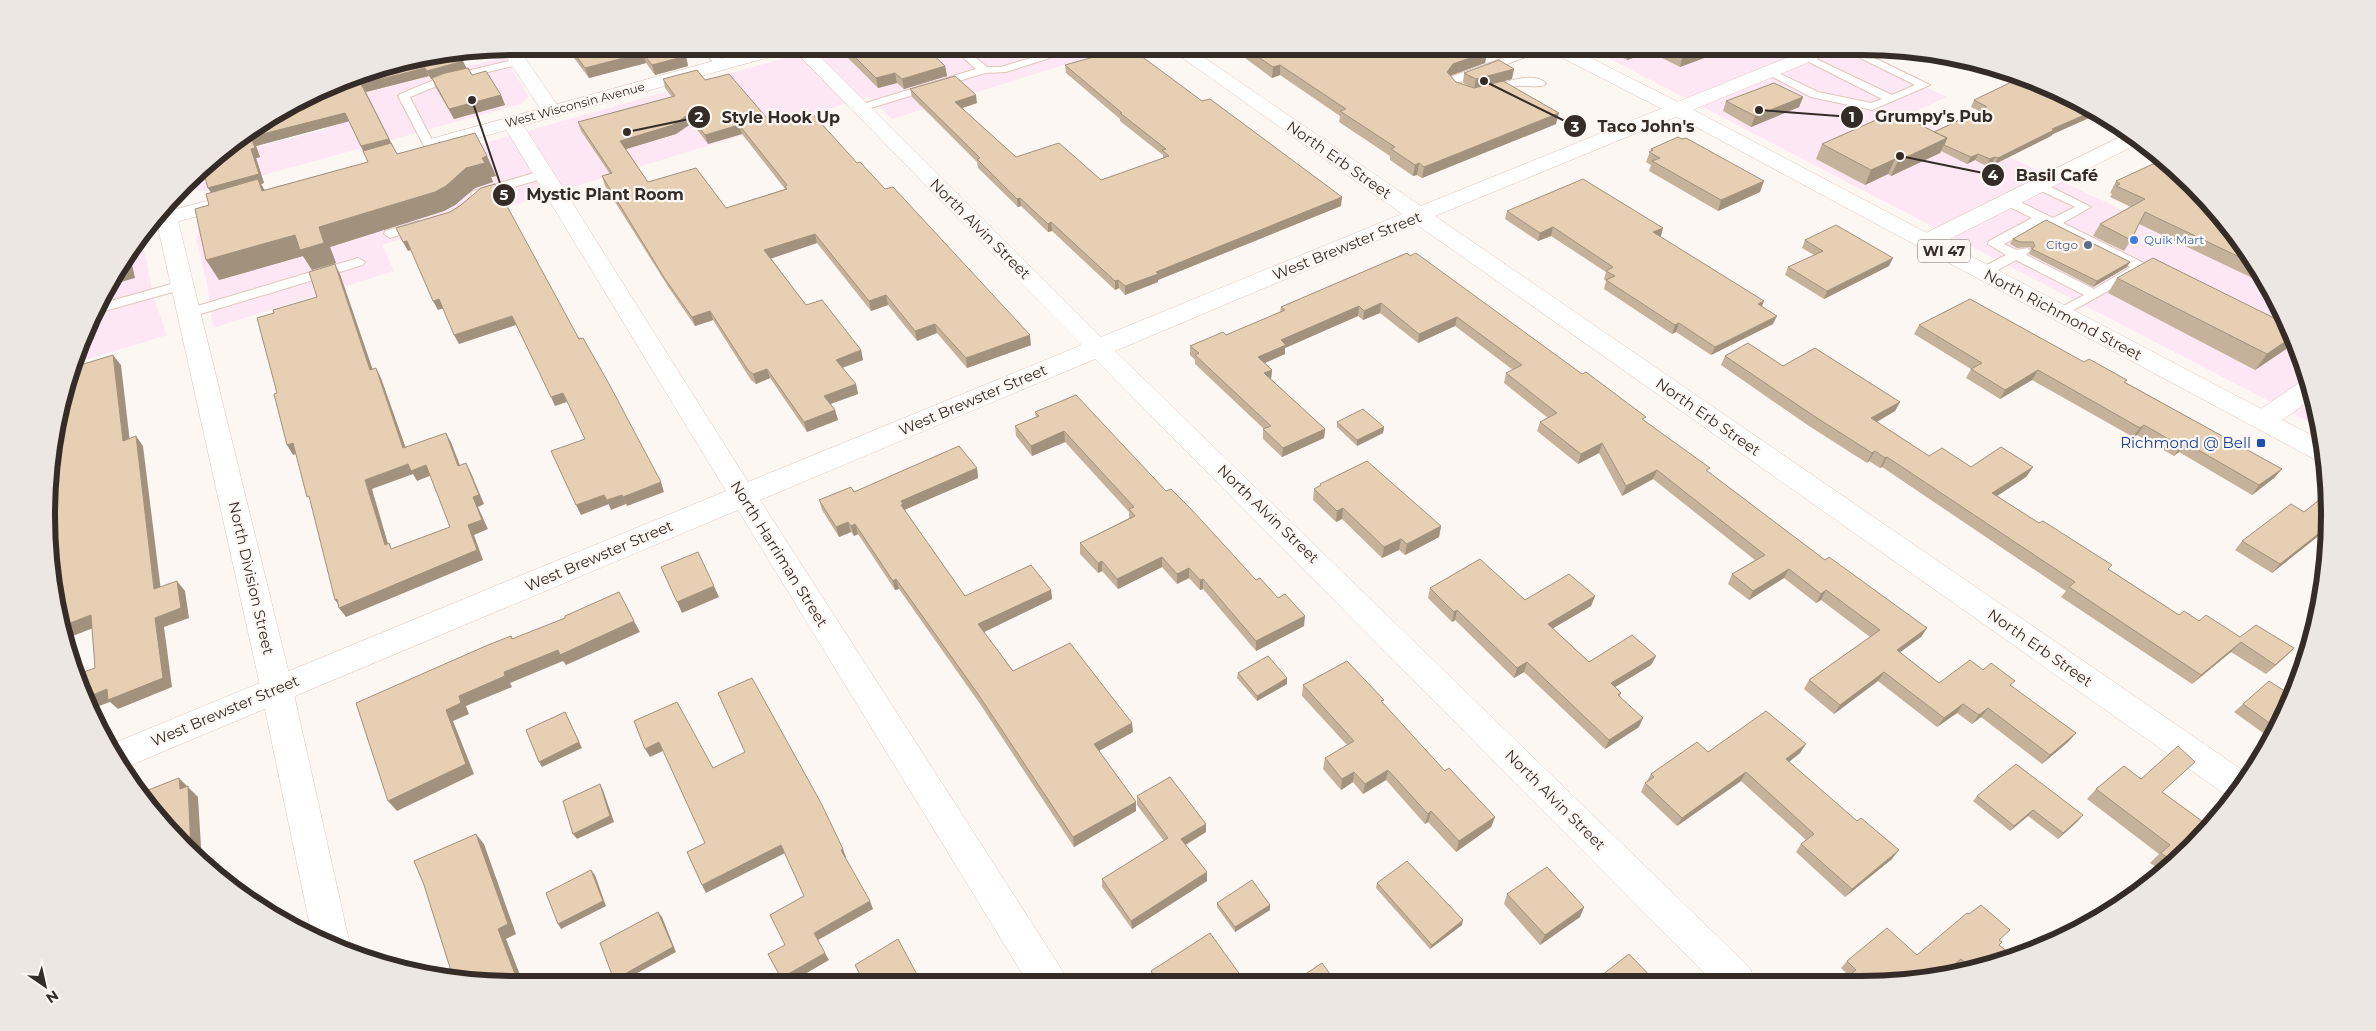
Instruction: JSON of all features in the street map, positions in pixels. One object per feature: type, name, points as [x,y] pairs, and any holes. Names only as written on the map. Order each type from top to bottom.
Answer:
[{"type":"street","points":[[515,55],[552,112]]},
{"type":"street","name":"West Wisconsin Avenue","points":[[410,151],[757,55]]},
{"type":"street","name":"North Alvin Street","points":[[808,55],[1098,348],[1291,537],[1732,976]]},
{"type":"street","name":"North Erb Street","points":[[1188,55],[2235,783]]},
{"type":"street","name":"North Richmond Street","points":[[1573,55],[1677,108],[2316,449]]},
{"type":"street","name":"West Brewster Street","points":[[122,754],[1677,108],[1809,55]]},
{"type":"street","name":"North Harriman Street","points":[[512,122],[743,496],[1045,976]]},
{"type":"street","points":[[1926,242],[2128,141]]},
{"type":"street","points":[[165,216],[251,195]]},
{"type":"street","name":"North Division Street","points":[[163,219],[182,285],[277,690],[330,937]]},
{"type":"street","points":[[2262,420],[2304,392]]},
{"type":"lane","points":[[429,146],[404,96],[417,88],[511,55]]},
{"type":"lane","points":[[713,55],[722,65]]},
{"type":"lane","points":[[966,55],[984,70]]},
{"type":"lane","points":[[860,108],[984,70],[1002,70],[1052,55]]},
{"type":"lane","points":[[1531,55],[1457,78],[1452,83],[1468,94],[1477,95],[1512,83],[1542,83]]},
{"type":"lane","points":[[1768,72],[1815,94],[1872,107],[1924,85],[1860,55]]},
{"type":"lane","points":[[1804,57],[1892,99]]},
{"type":"lane","points":[[468,204],[480,192],[544,174]]},
{"type":"lane","points":[[2039,185],[2085,207],[2054,226],[1994,244],[2020,253],[2078,283],[2094,295]]},
{"type":"lane","points":[[2008,201],[2090,246],[2119,260],[2141,267],[2061,313]]},
{"type":"lane","points":[[390,234],[433,220]]},
{"type":"lane","points":[[1984,272],[2020,253]]},
{"type":"lane","points":[[188,313],[358,262]]},
{"type":"lane","points":[[105,307],[182,285]]},
{"type":"shaded area","points":[[685,55],[704,55],[689,59]]},
{"type":"shaded area","points":[[795,55],[1095,55],[892,119],[868,97],[382,245],[394,271],[213,328],[207,283],[196,238],[200,229],[439,156]]},
{"type":"shaded area","points":[[1602,55],[1858,55],[1947,97],[1914,112],[2224,258],[2237,251],[2259,285],[2286,339],[2297,367],[2311,423]]},
{"type":"shaded area","points":[[504,57],[529,96],[521,104],[206,191],[190,190],[230,154],[326,129],[318,105]]},
{"type":"shaded area","points":[[141,248],[144,249],[154,298],[167,335],[81,361],[102,312]]},
{"type":"building","points":[[576,55],[635,55],[585,68]]},
{"type":"building","points":[[644,55],[686,56],[652,65]]},
{"type":"building","points":[[853,55],[933,55],[945,66],[902,79],[895,73],[876,78]]},
{"type":"building","points":[[1101,55],[1140,55],[1202,101],[1210,99],[1342,197],[1125,286],[1118,280],[1115,281],[1051,222],[1048,224],[1020,198],[1017,199],[977,159],[980,158],[910,89],[955,76],[976,95],[955,102],[1016,157],[1059,143],[1101,180],[1169,156],[1162,150],[1166,149],[1120,113],[1122,113],[1065,65]]},
{"type":"building","points":[[1255,55],[1478,55],[1453,64],[1447,72],[1456,82],[1474,88],[1503,81],[1559,113],[1424,167],[1419,163],[1415,165],[1391,149],[1395,147],[1340,111],[1346,109],[1280,65],[1273,67]]},
{"type":"building","points":[[462,58],[463,61],[427,71],[425,68],[361,84],[389,139],[361,146],[345,113],[256,136],[312,102],[367,79],[426,64]]},
{"type":"building","points":[[1499,60],[1514,69],[1476,79],[1464,73]]},
{"type":"building","points":[[468,68],[472,75],[486,71],[501,95],[449,109],[432,78]]},
{"type":"building","points":[[697,70],[705,80],[729,74],[772,124],[811,112],[857,163],[860,162],[885,189],[893,187],[1030,335],[966,358],[935,324],[915,331],[886,295],[869,301],[815,234],[764,250],[806,305],[822,300],[861,350],[836,360],[856,384],[824,396],[835,410],[804,422],[767,369],[753,374],[748,370],[710,311],[692,317],[665,279],[602,176],[612,173],[578,122],[675,96],[663,79]],"holes":[[[689,114],[705,135],[739,125],[787,185],[785,186],[787,189],[726,208],[696,168],[648,182],[620,141],[673,125]]]},
{"type":"building","points":[[2014,81],[2064,102],[2086,114],[2052,129],[2054,130],[1998,158],[1990,159],[1978,154],[1971,157],[1944,145],[1947,138],[1934,132],[1987,107],[1974,100]]},
{"type":"building","points":[[1774,83],[1803,97],[1755,116],[1726,101]]},
{"type":"building","points":[[1894,112],[1947,138],[1898,161],[1895,159],[1871,170],[1822,144]]},
{"type":"building","points":[[475,133],[487,156],[482,158],[485,163],[466,168],[446,186],[435,192],[319,227],[324,243],[300,250],[295,235],[206,260],[195,209],[209,205],[206,194],[258,179],[262,191],[368,162],[363,151],[391,143],[397,154]]},
{"type":"building","points":[[1678,137],[1686,138],[1764,181],[1721,200],[1652,161],[1660,158],[1649,152],[1653,150],[1651,149]]},
{"type":"building","points":[[252,139],[255,148],[251,149],[259,174],[208,188],[205,176]]},
{"type":"building","points":[[2153,164],[2158,164],[2164,169],[2207,212],[2242,258],[2145,212],[2131,240],[2100,224],[2145,199],[2116,186],[2120,184],[2116,181]]},
{"type":"building","points":[[1583,179],[1663,228],[1653,232],[1764,301],[1758,304],[1777,316],[1715,347],[1679,323],[1675,325],[1606,280],[1615,276],[1606,271],[1613,267],[1553,227],[1540,233],[1507,211]]},
{"type":"building","points":[[495,184],[579,339],[583,338],[608,382],[661,482],[623,497],[622,495],[607,500],[604,495],[576,505],[551,451],[585,439],[563,393],[551,397],[512,316],[454,335],[439,299],[433,301],[407,241],[403,242],[396,228],[450,212],[481,188]]},
{"type":"building","points":[[2046,220],[2130,262],[2097,281],[2032,249],[2035,246],[2033,242],[2020,242],[2013,239]]},
{"type":"building","points":[[1836,225],[1893,258],[1827,291],[1788,267],[1823,251],[1805,240]]},
{"type":"building","points":[[1407,253],[1410,256],[1416,253],[1582,374],[1586,372],[1646,417],[1642,419],[1710,468],[1706,470],[1825,560],[1829,557],[1927,628],[1897,650],[1939,683],[1970,660],[1983,670],[1991,663],[2015,681],[2010,685],[2076,733],[2050,755],[1988,708],[1979,715],[1963,704],[1944,718],[1884,672],[1840,705],[1809,680],[1880,630],[1826,590],[1821,594],[1789,569],[1753,591],[1732,574],[1765,555],[1657,470],[1626,486],[1602,443],[1581,454],[1540,422],[1557,413],[1506,373],[1522,365],[1457,317],[1419,334],[1381,303],[1364,311],[1359,306],[1281,340],[1286,345],[1258,357],[1272,370],[1264,373],[1325,429],[1283,448],[1263,429],[1271,426],[1195,355],[1199,353],[1190,346],[1223,332],[1226,335],[1285,310],[1281,307]]},
{"type":"building","points":[[2153,258],[2277,320],[2287,341],[2267,354],[2117,278]]},
{"type":"building","points":[[335,264],[370,370],[376,368],[403,448],[446,433],[458,466],[466,463],[479,495],[473,497],[482,520],[468,525],[477,550],[339,608],[337,599],[335,600],[309,496],[307,497],[293,443],[287,445],[274,394],[277,393],[257,318],[274,313],[273,310],[317,297],[309,272]],"holes":[[[408,464],[411,471],[426,465],[450,527],[391,549],[389,543],[385,545],[365,480]]]},
{"type":"building","points":[[1970,299],[2084,362],[2089,359],[2127,380],[2124,382],[2282,469],[2259,485],[2186,443],[2181,446],[2144,425],[2140,428],[2038,370],[2005,390],[1971,369],[1982,363],[1919,325]]},
{"type":"building","points":[[1748,343],[1783,366],[1815,348],[1900,402],[1871,418],[1929,456],[1942,448],[1971,467],[2001,447],[2033,467],[1992,493],[2039,523],[2043,521],[2112,565],[2108,569],[2179,615],[2184,611],[2199,621],[2206,615],[2240,637],[2256,625],[2294,648],[2275,665],[2241,642],[2201,675],[2069,587],[2075,582],[1887,457],[1885,458],[1875,451],[1872,453],[1725,356]]},
{"type":"building","points":[[113,355],[123,441],[136,436],[154,589],[177,581],[181,608],[155,618],[163,678],[108,700],[107,689],[91,695],[82,672],[95,668],[91,615],[68,624],[59,576],[56,546],[56,485],[59,455],[64,426],[80,365]]},
{"type":"building","points":[[1076,395],[1166,491],[1171,489],[1192,510],[1256,580],[1260,578],[1278,598],[1285,594],[1305,616],[1256,641],[1203,579],[1200,580],[1189,568],[1177,574],[1162,557],[1117,579],[1102,561],[1098,563],[1080,543],[1135,516],[1129,509],[1134,507],[1064,431],[1031,446],[1015,426],[1039,416],[1035,412]]},
{"type":"building","points":[[1363,409],[1384,427],[1357,440],[1337,422]]},
{"type":"building","points":[[959,446],[977,468],[901,501],[903,504],[901,505],[965,596],[1031,565],[1051,590],[978,624],[1013,671],[1070,643],[1132,723],[1094,744],[1136,802],[1073,837],[978,694],[896,579],[893,581],[855,524],[851,526],[848,522],[836,527],[819,500],[851,487],[854,492]]},
{"type":"building","points":[[1367,461],[1441,526],[1407,544],[1401,539],[1384,547],[1343,508],[1337,511],[1314,489],[1320,484]]},
{"type":"building","points":[[2320,499],[2320,532],[2280,564],[2242,541],[2291,504],[2304,512]]},
{"type":"building","points":[[698,552],[714,586],[677,602],[661,567]]},
{"type":"building","points":[[1480,559],[1525,600],[1569,574],[1595,596],[1548,624],[1589,662],[1632,635],[1656,656],[1611,683],[1621,693],[1618,695],[1643,718],[1609,740],[1527,662],[1517,668],[1457,610],[1454,612],[1430,588]]},
{"type":"building","points":[[619,592],[634,621],[560,655],[558,650],[504,672],[505,676],[459,696],[461,703],[446,710],[466,764],[388,801],[356,703],[488,645],[511,636],[512,639],[565,618],[565,616]]},
{"type":"building","points":[[1268,656],[1287,678],[1257,696],[1238,673]]},
{"type":"building","points":[[1347,661],[1384,700],[1381,701],[1445,771],[1449,768],[1495,817],[1459,841],[1431,811],[1428,814],[1388,770],[1365,784],[1354,772],[1342,779],[1325,758],[1354,741],[1303,685]]},
{"type":"building","points":[[752,678],[821,803],[843,849],[841,850],[870,901],[814,933],[825,953],[785,976],[780,976],[768,954],[785,945],[770,915],[804,896],[781,845],[702,885],[687,852],[705,843],[659,742],[645,749],[634,721],[677,702],[713,768],[745,752],[718,693]]},
{"type":"building","points":[[2269,681],[2286,692],[2271,724],[2243,704]]},
{"type":"building","points":[[1766,711],[1806,744],[1786,759],[1857,821],[1861,818],[1899,850],[1852,889],[1801,844],[1814,834],[1746,772],[1682,818],[1645,783],[1654,777],[1651,774],[1697,742],[1708,752]]},
{"type":"building","points":[[565,712],[579,742],[539,762],[526,730]]},
{"type":"building","points":[[2178,746],[2195,762],[2162,792],[2204,822],[2168,858],[2161,853],[2170,845],[2096,789],[2124,766],[2141,779]]},
{"type":"building","points":[[2016,764],[2083,815],[2063,833],[2033,810],[2014,826],[1977,796]]},
{"type":"building","points":[[1170,777],[1206,824],[1181,839],[1207,872],[1131,921],[1102,879],[1168,838],[1137,796]]},
{"type":"building","points":[[179,778],[180,789],[188,786],[191,842],[169,819],[146,791]]},
{"type":"building","points":[[600,784],[610,816],[573,834],[563,801]]},
{"type":"building","points":[[476,834],[508,924],[498,929],[516,976],[451,971],[424,885],[414,861]]},
{"type":"building","points":[[1407,861],[1463,920],[1432,945],[1377,883]]},
{"type":"building","points":[[1547,867],[1584,907],[1545,935],[1507,894]]},
{"type":"building","points":[[591,870],[603,901],[558,924],[546,893]]},
{"type":"building","points":[[1252,880],[1270,905],[1235,927],[1217,903]]},
{"type":"building","points":[[1981,905],[2010,930],[1999,940],[2002,942],[1999,945],[2008,952],[1966,963],[1961,959],[1952,967],[1921,972],[1891,975],[1849,975],[1856,970],[1847,961],[1887,928],[1917,955],[1967,913],[1969,914]]},
{"type":"building","points":[[658,912],[673,947],[621,976],[612,976],[600,943]]},
{"type":"building","points":[[1210,933],[1241,976],[1154,976],[1151,971]]},
{"type":"building","points":[[898,939],[918,976],[861,976],[855,965]]},
{"type":"building","points":[[1629,954],[1650,976],[1601,976]]},
{"type":"building","points":[[1322,963],[1332,976],[1302,976]]},
{"type":"place","name":"Taco John's","points":[[1484,81]]},
{"type":"place","name":"Mystic Plant Room","points":[[472,100]]},
{"type":"place","name":"Grumpy's Pub","points":[[1759,110]]},
{"type":"place","name":"Style Hook Up","points":[[627,132]]},
{"type":"place","name":"Basil Café","points":[[1900,156]]},
{"type":"place","name":"Quik Mart","points":[[2134,240]]},
{"type":"place","name":"Citgo","points":[[2088,245]]},
{"type":"place","name":"Richmond @ Bell","points":[[2261,443]]}]
